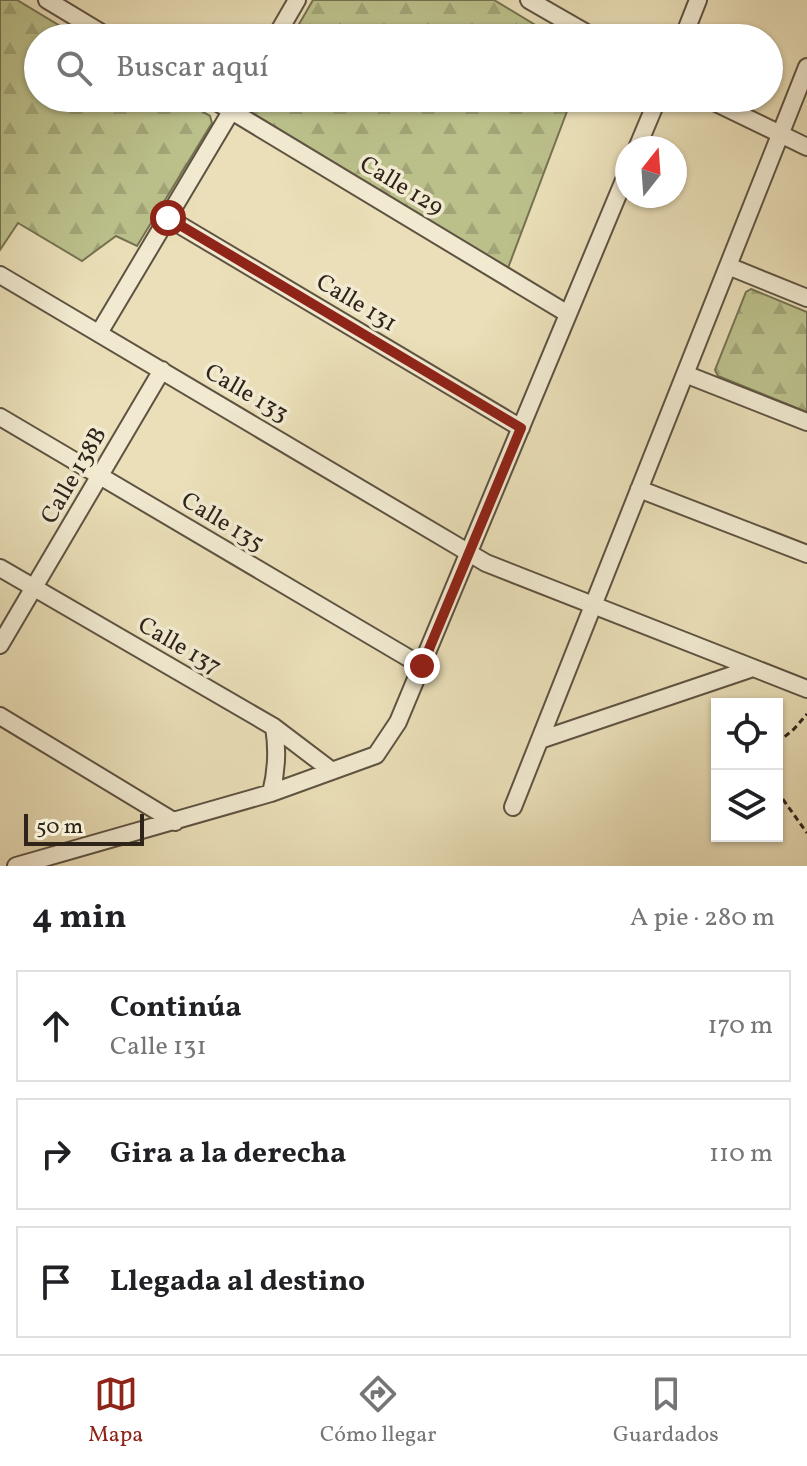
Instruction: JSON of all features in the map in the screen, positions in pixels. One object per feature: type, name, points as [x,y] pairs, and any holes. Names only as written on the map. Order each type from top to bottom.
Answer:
[{"type":"street","points":[[47,0],[87,24]]},
{"type":"street","points":[[529,0],[571,24]]},
{"type":"street","points":[[689,24],[698,0]]},
{"type":"street","points":[[281,24],[291,2]]},
{"type":"street","points":[[513,807],[807,67]]},
{"type":"street","points":[[99,333],[230,112]]},
{"type":"street","name":"Calle 129","points":[[248,112],[568,314]]},
{"type":"street","points":[[642,136],[652,112]]},
{"type":"street","points":[[734,112],[807,147]]},
{"type":"street","points":[[0,858],[14,866],[175,822],[271,793],[376,755],[398,722],[615,202]]},
{"type":"street","name":"Calle 131","points":[[168,218],[521,428]]},
{"type":"street","points":[[728,266],[807,298]]},
{"type":"street","name":"Calle 133","points":[[0,275],[486,563],[807,689]]},
{"type":"street","name":"Calle 138B","points":[[0,645],[162,370]]},
{"type":"street","points":[[685,374],[807,422]]},
{"type":"street","name":"Calle 135","points":[[0,417],[422,666]]},
{"type":"street","points":[[639,489],[807,554]]},
{"type":"street","name":"Calle 137","points":[[0,568],[274,727],[332,771]]},
{"type":"street","points":[[540,740],[753,668]]},
{"type":"street","points":[[0,716],[175,822]]},
{"type":"street","points":[[271,793],[277,772],[278,749],[274,727]]},
{"type":"path","points":[[783,738],[807,714]]},
{"type":"path","points":[[783,799],[807,833]]},
{"type":"green space","points":[[0,0],[17,0],[57,24],[24,24],[24,112],[203,112],[210,116],[212,123],[137,246],[116,236],[82,261],[18,223],[0,250]]},
{"type":"green space","points":[[313,0],[494,0],[534,24],[299,24]]},
{"type":"green space","points":[[251,112],[567,112],[508,268]]},
{"type":"green space","points":[[751,289],[807,312],[807,412],[718,376],[715,370],[746,292]]},
{"type":"route","points":[[168,218],[521,428],[422,666]]}]
